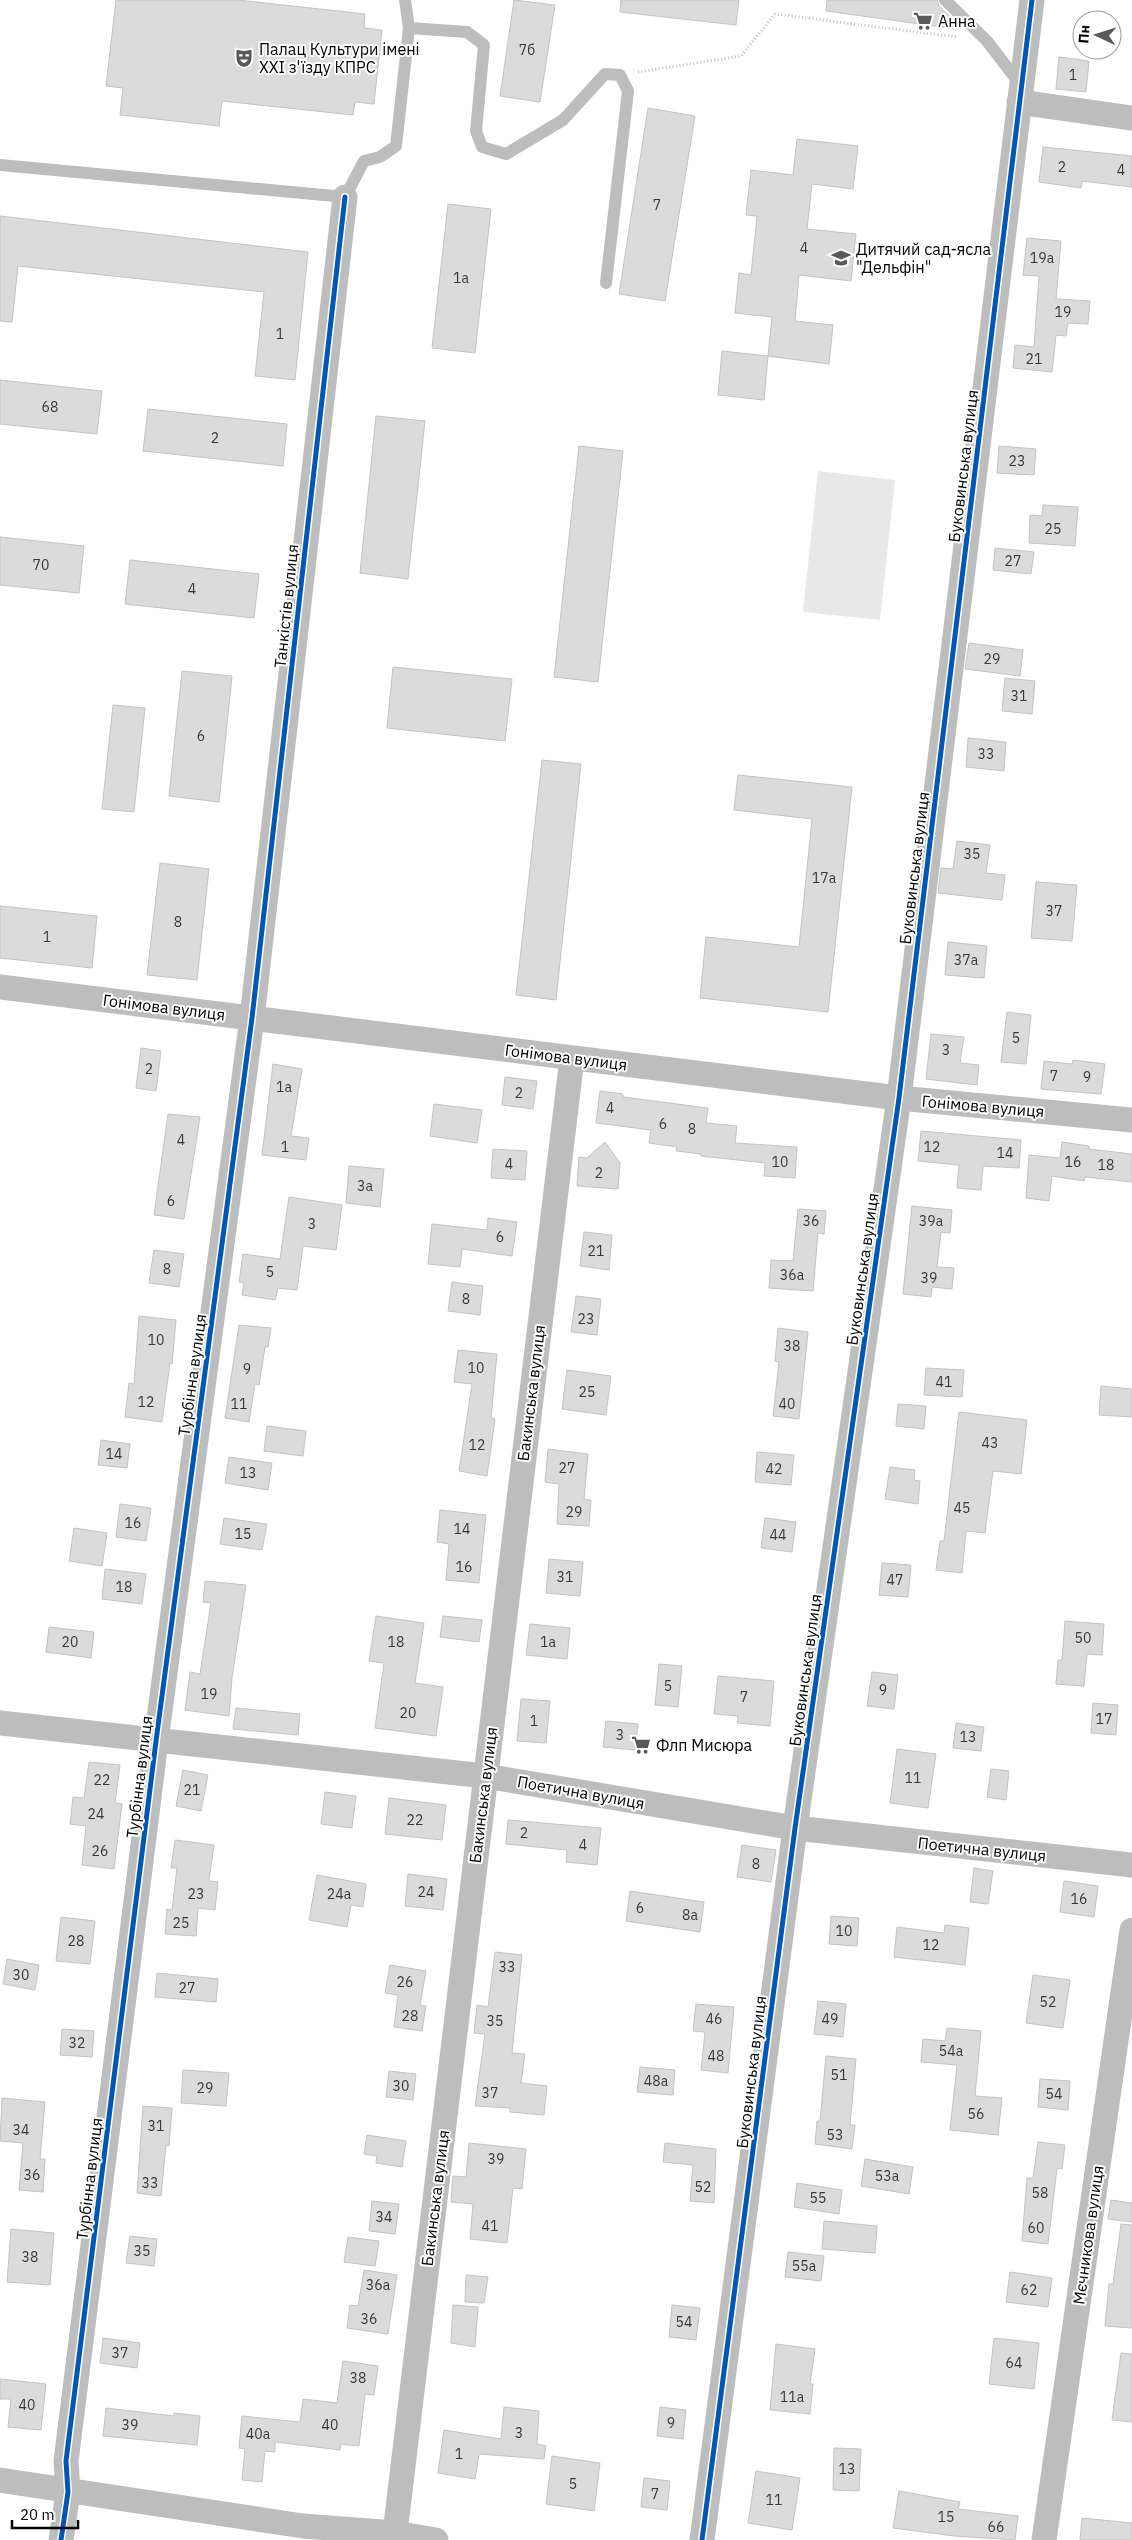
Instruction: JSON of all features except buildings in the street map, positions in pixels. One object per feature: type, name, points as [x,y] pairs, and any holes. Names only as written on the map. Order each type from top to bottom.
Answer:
[{"type":"street","name":"Буковинська вулиця","points":[[702,2540],[795,1828],[899,1098],[1032,0]]},
{"type":"street","points":[[1020,94],[1132,118]]},
{"type":"street","name":"Танкістів вулиця","points":[[252,1018],[345,197]]},
{"type":"street","name":"Гонімова вулиця","points":[[0,987],[899,1098],[1132,1120]]},
{"type":"street","name":"Турбінна вулиця","points":[[61,2540],[68,2492],[66,2461],[156,1741],[252,1018]]},
{"type":"street","name":"Бакинська вулиця","points":[[395,2533],[572,1058]]},
{"type":"street","name":"Поетична вулиця","points":[[0,1723],[485,1776],[795,1828],[1132,1865]]},
{"type":"street","name":"Мєчникова вулиця","points":[[1044,2540],[1132,1930]]},
{"type":"street","points":[[0,2480],[302,2533],[395,2533],[436,2540]]},
{"type":"lane","points":[[0,165],[345,197],[364,161],[380,156],[396,146],[409,28],[405,0]]},
{"type":"lane","points":[[945,0],[987,40],[1020,94]]},
{"type":"lane","points":[[409,28],[466,32],[484,45],[476,131],[482,147],[506,154],[563,120],[605,74],[620,75],[628,91],[606,283]]},
{"type":"path","points":[[620,75],[740,56],[775,14],[987,40]]},
{"type":"shaded area","points":[[818,471],[895,480],[880,620],[803,612]]},
{"type":"cycle path","points":[[702,2540],[795,1828],[899,1098],[1032,0]]},
{"type":"cycle path","points":[[61,2540],[68,2492],[66,2461],[156,1741],[252,1018],[345,197]]},
{"type":"place","name":"Анна","points":[[923,21]]},
{"type":"place","name":"Палац Культури імені XXI з'їзду КПРС","points":[[244,58]]},
{"type":"place","name":"Дитячий сад-ясла \"Дельфін\"","points":[[841,258]]},
{"type":"place","name":"Флп Мисюра","points":[[641,1745]]}]
